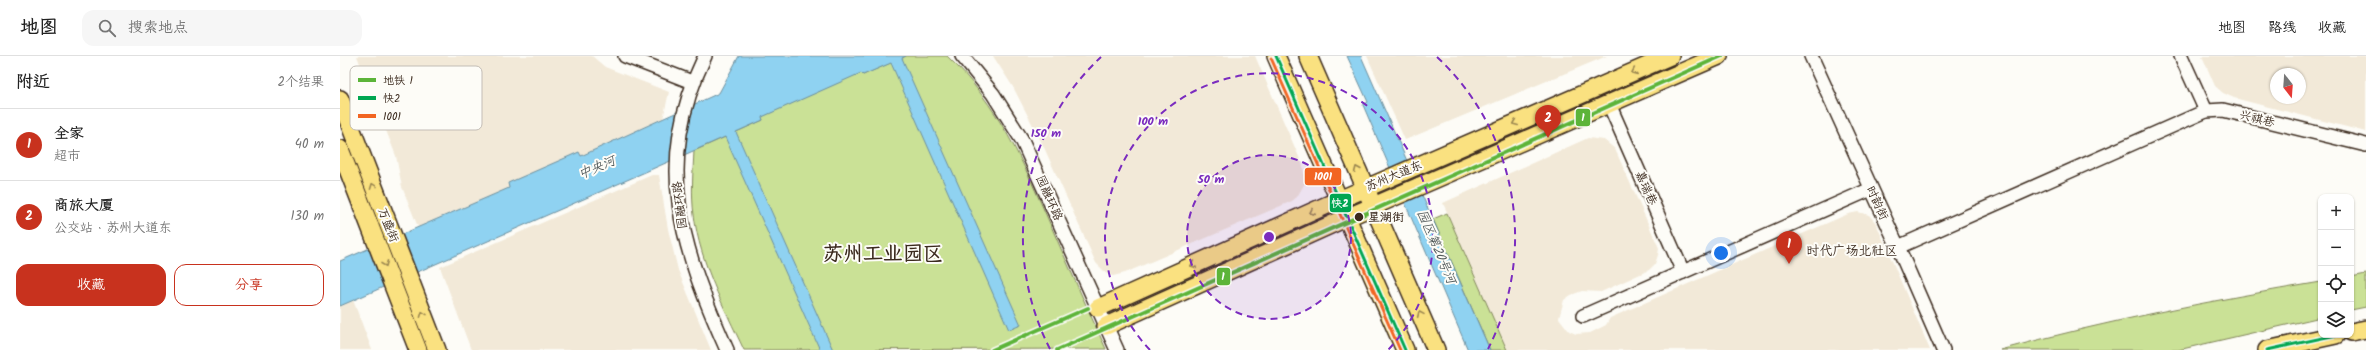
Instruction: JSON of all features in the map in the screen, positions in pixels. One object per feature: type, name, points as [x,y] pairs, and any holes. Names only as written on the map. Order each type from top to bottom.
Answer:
[{"type":"main road","points":[[1276,56],[1405,350]]},
{"type":"main road","points":[[1308,56],[1436,350]]},
{"type":"main road","name":"苏州大道东","points":[[1098,308],[1365,188],[1670,56]]},
{"type":"main road","name":"苏州大道东","points":[[1106,326],[1373,206],[1719,56]]},
{"type":"main road","name":"万盛街","points":[[340,99],[350,125]]},
{"type":"main road","name":"万盛街","points":[[352,130],[437,350]]},
{"type":"main road","name":"万盛街","points":[[340,149],[418,350]]},
{"type":"main road","points":[[2354,331],[2366,328]]},
{"type":"main road","points":[[2267,350],[2322,338]]},
{"type":"street","points":[[625,56],[690,88]]},
{"type":"street","name":"园融环路","points":[[705,56],[690,88],[679,137],[677,167],[678,206],[688,249],[703,296],[727,350]]},
{"type":"street","name":"园融环路","points":[[962,56],[993,94],[1022,140],[1117,350]]},
{"type":"street","name":"时韵街","points":[[1811,56],[1943,350]]},
{"type":"street","points":[[1898,247],[2206,111],[2181,56]]},
{"type":"street","name":"嘉瑞巷","points":[[1609,104],[1683,272]]},
{"type":"street","name":"兴祺巷","points":[[2206,111],[2223,110],[2366,145]]},
{"type":"street","points":[[1583,316],[1871,189]]},
{"type":"shaded area","points":[[357,56],[592,56],[605,67],[669,92],[663,119],[581,156],[579,153],[508,184],[510,188],[418,227],[402,187],[396,156],[386,130],[482,130],[482,66],[361,66]]},
{"type":"shaded area","points":[[993,56],[1255,56],[1303,166],[1305,183],[1297,197],[1292,201],[1125,273],[1113,276],[1108,275],[1096,263],[1042,143],[1013,87]]},
{"type":"shaded area","points":[[1367,56],[1607,56],[1405,140]]},
{"type":"shaded area","points":[[2202,56],[2366,56],[2366,132],[2234,98],[2223,93],[2215,86]]},
{"type":"shaded area","points":[[1588,138],[1604,140],[1615,149],[1659,248],[1655,264],[1649,270],[1601,292],[1582,291],[1571,295],[1564,300],[1559,318],[1569,331],[1576,334],[1590,333],[1606,325],[1610,318],[1848,214],[1858,212],[1869,215],[1876,223],[1930,350],[1507,350],[1443,203]]},
{"type":"shaded area","points":[[652,175],[659,175],[668,229],[678,270],[711,350],[471,350],[440,267]]},
{"type":"shaded area","points":[[353,300],[372,350],[340,350],[340,306]]},
{"type":"green space","points":[[906,56],[947,56],[981,94],[995,114],[1020,157],[1106,349],[744,350],[707,267],[697,233],[692,183],[694,151],[763,120],[761,117],[861,72],[863,75]]},
{"type":"green space","points":[[1447,213],[1507,350],[1490,350],[1433,219]]},
{"type":"green space","points":[[2366,274],[2366,307],[2354,309],[2354,302],[2354,276]]},
{"type":"green space","points":[[2318,283],[2318,318],[2178,350],[2000,350],[2040,339],[2160,312]]},
{"type":"water","name":"中央河","points":[[739,56],[906,56],[902,58],[1021,325],[1009,330],[891,63],[863,75],[861,73],[762,117],[763,120],[736,132],[833,350],[820,350],[725,137],[340,306],[340,261],[509,188],[508,183],[579,152],[581,156],[719,93]]},
{"type":"water","name":"园区第20号河","points":[[1347,56],[1361,56],[1490,350],[1468,350],[1363,105],[1368,102]]},
{"type":"metro line","name":"1","points":[[1057,350],[1722,56]]},
{"type":"metro line","name":"1","points":[[992,350],[1088,308]]},
{"type":"transit line","name":"快2","points":[[1276,56],[1405,350]]},
{"type":"transit line","name":"1001","points":[[1271,58],[1400,350]]},
{"type":"transit line","name":"快2","points":[[2267,350],[2322,338]]},
{"type":"place","name":"商旅大厦","points":[[1548,138]]},
{"type":"place","name":"星湖街","points":[[1359,217]]},
{"type":"place","name":"全家","points":[[1789,264]]},
{"type":"district","name":"时代广场北社区","points":[[1852,251]]},
{"type":"district","name":"苏州工业园区","points":[[883,255]]}]
